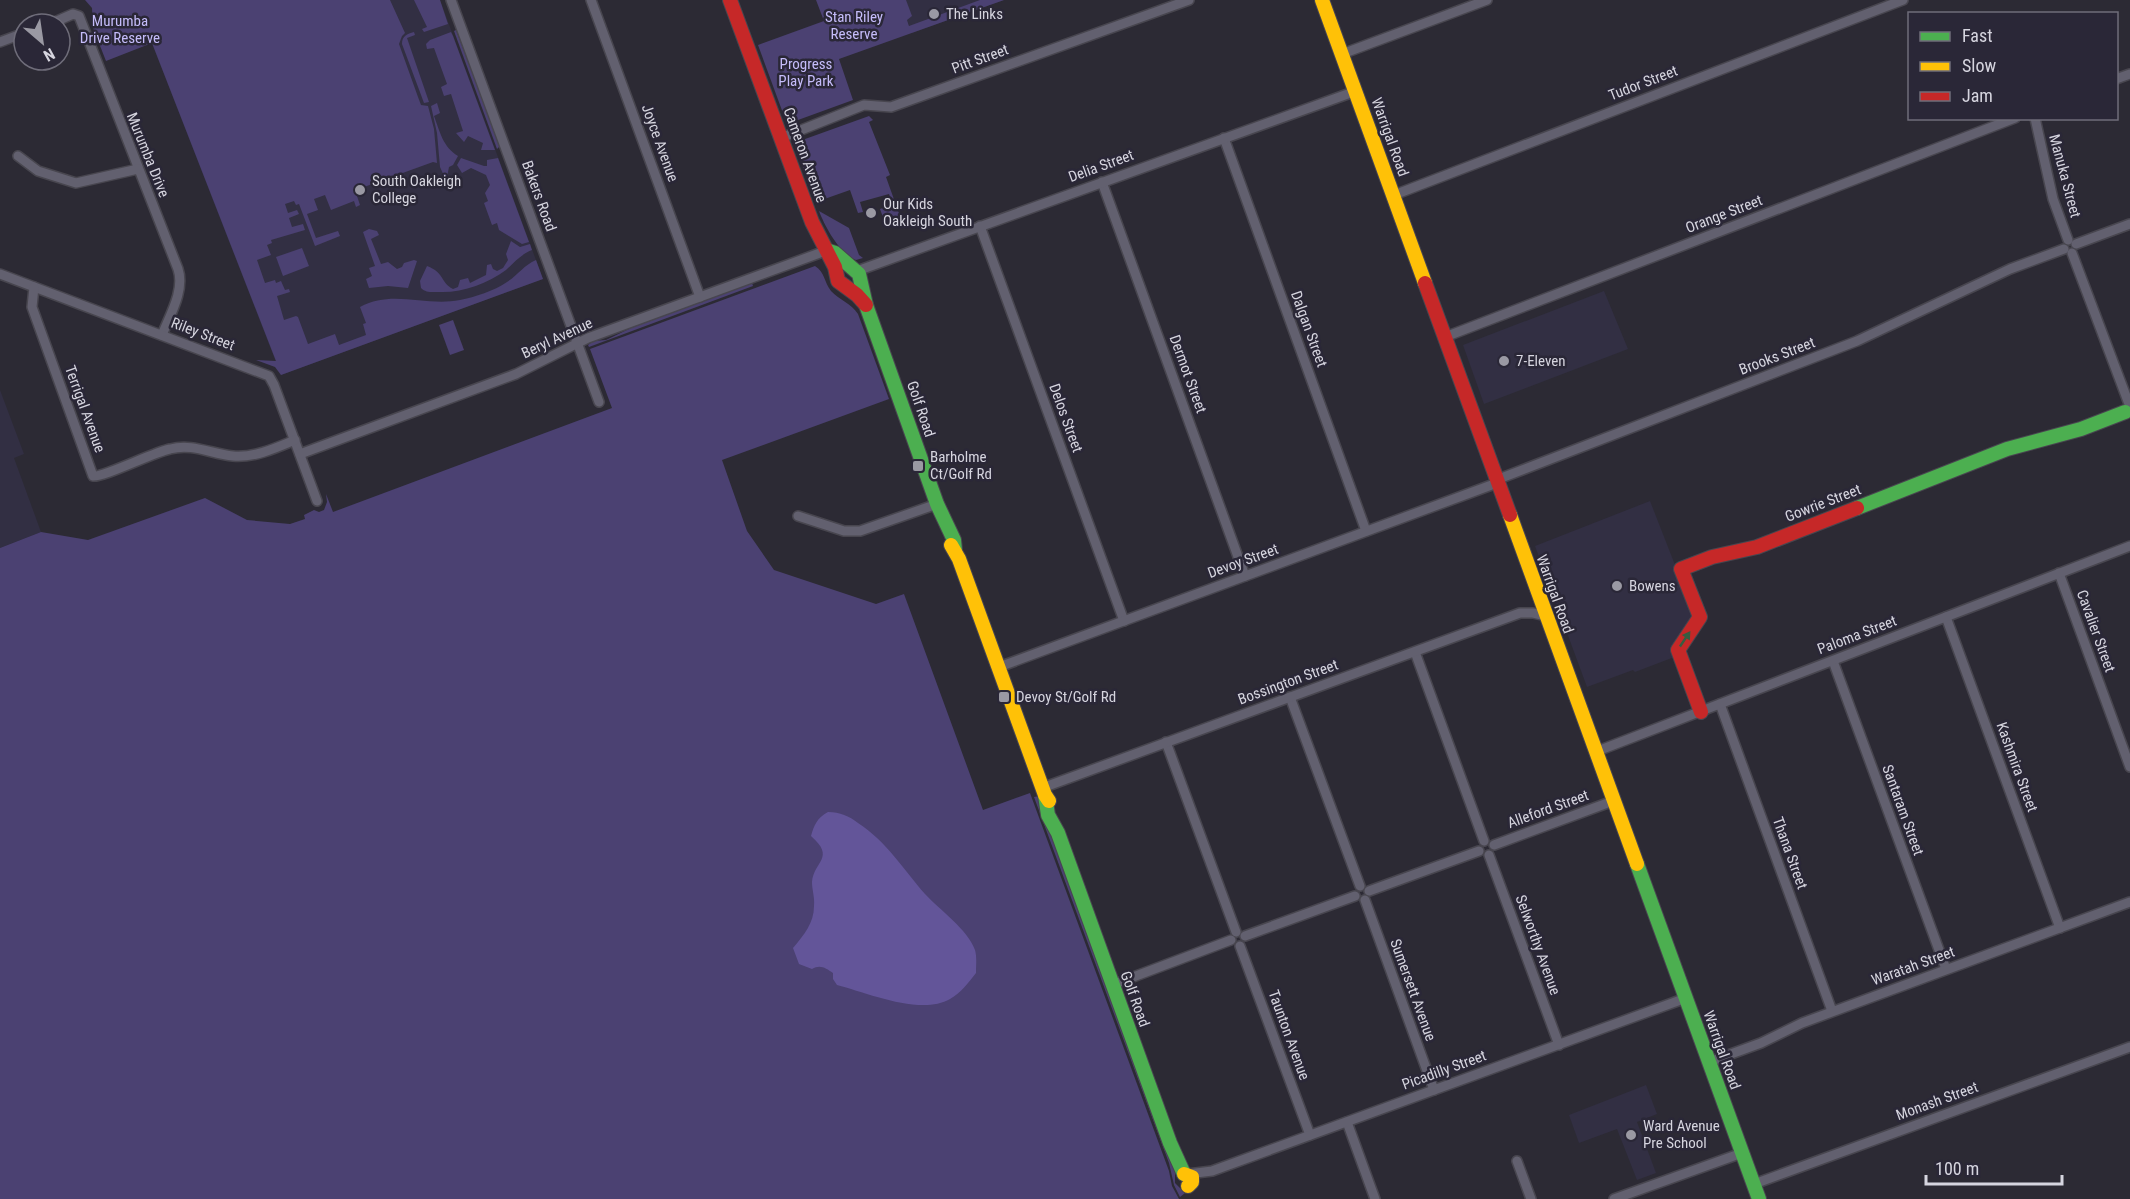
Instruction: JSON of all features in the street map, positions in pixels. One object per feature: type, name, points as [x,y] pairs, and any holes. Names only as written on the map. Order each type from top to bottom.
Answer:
[{"type":"main road","name":"Cameron Avenue","points":[[730,0],[816,232],[828,250],[838,281],[845,287]]},
{"type":"main road","name":"Warrigal Road","points":[[1322,0],[1759,1199]]},
{"type":"main road","name":"Cameron Avenue","points":[[828,250],[835,253],[855,272]]},
{"type":"main road","points":[[837,274],[840,268],[855,272],[853,287],[845,287]]},
{"type":"main road","name":"Golf Road","points":[[855,272],[945,523],[946,535],[955,550],[999,667],[1043,791],[1044,803],[1052,826],[1058,833],[1170,1143],[1189,1184]]},
{"type":"main road","name":"Golf Road","points":[[845,287],[866,305]]},
{"type":"main road","name":"Gowrie Street","points":[[1701,712],[1678,650],[1700,617],[1681,569],[1712,556],[1756,547],[2007,449],[2081,429],[2128,409]]},
{"type":"street","name":"Bakers Road","points":[[451,0],[598,402]]},
{"type":"street","name":"Joyce Avenue","points":[[591,0],[700,297]]},
{"type":"street","name":"Pitt Street","points":[[781,138],[864,105],[891,107],[1189,0]]},
{"type":"street","points":[[1342,54],[1487,0]]},
{"type":"street","name":"Tudor Street","points":[[1394,195],[1903,0]]},
{"type":"street","name":"Murumba Drive","points":[[72,14],[79,16],[181,280],[162,335]]},
{"type":"street","name":"Delia Street","points":[[855,272],[1356,91]]},
{"type":"street","name":"Orange Street","points":[[1444,337],[2010,120]]},
{"type":"street","name":"Manuka Street","points":[[2035,120],[2053,198],[2128,409]]},
{"type":"street","name":"Dalgan Street","points":[[1224,138],[1366,531]]},
{"type":"street","points":[[18,156],[38,171],[76,183],[138,169]]},
{"type":"street","name":"Dermot Street","points":[[1102,183],[1245,576]]},
{"type":"street","name":"Brooks Street","points":[[1496,481],[1857,341],[2010,269],[2130,224]]},
{"type":"street","name":"Delos Street","points":[[980,226],[1124,621]]},
{"type":"street","name":"Beryl Avenue","points":[[300,454],[516,374],[588,338],[828,250]]},
{"type":"street","name":"Riley Street","points":[[0,274],[269,376],[317,501]]},
{"type":"street","name":"Terrigal Avenue","points":[[34,287],[32,307],[93,476],[100,477],[120,466],[172,448],[194,447],[227,455],[244,456],[268,451],[295,440]]},
{"type":"street","name":"Devoy Street","points":[[999,667],[1496,481]]},
{"type":"street","points":[[798,516],[844,531],[860,531],[937,504]]},
{"type":"street","name":"Paloma Street","points":[[1595,752],[2130,546]]},
{"type":"street","name":"Cavalier Street","points":[[2059,573],[2130,767]]},
{"type":"street","name":"Bossington Street","points":[[1043,791],[1166,742],[1520,613],[1546,616]]},
{"type":"street","name":"Kashmira Street","points":[[1946,617],[2060,928]]},
{"type":"street","points":[[1414,652],[1484,841]]},
{"type":"street","name":"Santaram Street","points":[[1833,661],[1946,969]]},
{"type":"street","points":[[1290,697],[1364,889],[1369,896],[1365,900],[1359,900],[1355,896],[1355,890],[1364,889],[1479,850]]},
{"type":"street","name":"Thana Street","points":[[1720,704],[1833,1011]]},
{"type":"street","points":[[1112,985],[1233,936],[1241,932],[1245,936],[1245,942],[1240,946],[1234,945],[1233,936],[1166,742]]},
{"type":"street","name":"Alleford Street","points":[[1494,845],[1613,801]]},
{"type":"street","points":[[1479,850],[1482,854],[1489,855],[1493,852],[1494,845],[1484,841]]},
{"type":"street","points":[[1479,850],[1479,846],[1484,841]]},
{"type":"street","name":"Selworthy Avenue","points":[[1489,855],[1559,1045]]},
{"type":"street","points":[[1245,936],[1355,896]]},
{"type":"street","name":"Sumersett Avenue","points":[[1365,900],[1434,1090]]},
{"type":"street","name":"Waratah Street","points":[[1709,1062],[1761,1043],[1833,1011],[2130,902]]},
{"type":"street","name":"Taunton Avenue","points":[[1240,946],[1310,1135]]},
{"type":"street","name":"Picadilly Street","points":[[1189,1184],[1212,1171],[1686,998]]},
{"type":"street","name":"Monash Street","points":[[1754,1184],[2130,1047]]},
{"type":"street","points":[[1347,1122],[1375,1199]]},
{"type":"street","points":[[1614,1199],[1742,1153]]},
{"type":"street","points":[[1517,1161],[1531,1199]]},
{"type":"shaded area","name":"South Oakleigh College","points":[[135,0],[440,0],[543,279],[281,375]]},
{"type":"shaded area","name":"The Links","points":[[899,0],[1004,0],[912,33]]},
{"type":"shaded area","points":[[1604,291],[1628,349],[1484,404],[1463,345]]},
{"type":"shaded area","points":[[0,390],[24,454],[14,458],[41,532],[0,548]]},
{"type":"shaded area","name":"Bowens","points":[[1650,501],[1695,616],[1677,656],[1587,687],[1535,546]]},
{"type":"shaded area","points":[[828,812],[848,816],[877,838],[925,894],[966,935],[976,953],[976,973],[954,997],[938,1004],[924,1005],[894,1001],[837,985],[833,979],[833,973],[825,968],[812,969],[799,964],[793,948],[810,923],[814,912],[812,882],[823,855],[818,843],[811,836],[816,822]]},
{"type":"shaded area","name":"Ward Avenue Pre School","points":[[1646,1085],[1657,1114],[1637,1122],[1656,1173],[1637,1180],[1617,1129],[1579,1143],[1569,1115]]},
{"type":"green space","name":"Murumba Drive Reserve","points":[[85,0],[390,0],[405,33],[399,44],[421,105],[428,106],[434,129],[437,163],[433,162],[364,187],[366,193],[357,196],[360,205],[356,207],[354,201],[331,210],[325,195],[314,199],[318,210],[307,214],[316,238],[338,231],[340,236],[315,246],[299,204],[296,205],[294,201],[285,204],[288,213],[297,210],[299,214],[289,218],[292,227],[303,224],[305,230],[271,240],[272,243],[267,245],[271,255],[257,260],[265,283],[281,281],[285,290],[289,289],[290,292],[277,296],[284,320],[298,317],[308,344],[335,334],[339,345],[366,335],[363,324],[366,323],[360,307],[372,302],[385,299],[447,302],[466,299],[502,285],[536,260],[543,279],[281,375],[275,367],[256,360],[276,361],[152,43],[106,61],[93,28],[92,8]]},
{"type":"green space","points":[[414,0],[440,0],[448,24],[424,32],[422,29],[427,27]]},
{"type":"green space","name":"Stan Riley Reserve","points":[[816,0],[906,0],[912,16],[907,20],[909,26],[980,0],[1004,0],[839,59],[853,100],[787,124],[758,45],[824,21]]},
{"type":"green space","points":[[456,30],[500,146],[497,149],[454,31]]},
{"type":"green space","points":[[414,32],[415,35],[407,38],[429,102],[424,103],[402,44],[405,36]]},
{"type":"green space","points":[[451,32],[495,150],[481,150],[483,143],[468,136],[464,142],[456,133],[463,131],[451,94],[444,96],[441,87],[447,84],[434,48],[427,49],[426,44],[430,40]]},
{"type":"green space","points":[[437,103],[440,113],[434,116],[440,133],[445,144],[458,156],[453,165],[449,167],[445,178],[440,167],[437,133],[431,106]]},
{"type":"green space","name":"Progress Play Park","points":[[869,116],[873,120],[869,122],[890,175],[886,177],[901,219],[889,223],[887,218],[884,220],[880,209],[893,205],[889,194],[860,202],[863,212],[858,213],[850,190],[816,202],[794,143]]},
{"type":"green space","points":[[461,158],[487,166],[487,160],[498,158],[529,242],[522,244],[499,230],[497,223],[492,225],[484,203],[488,201],[485,193],[490,185],[486,175],[471,168],[462,173],[457,165]]},
{"type":"green space","points":[[819,211],[849,228],[859,255],[863,258],[856,260],[844,252],[829,232]]},
{"type":"green space","points":[[369,229],[377,231],[379,235],[371,239],[381,264],[388,262],[397,269],[404,263],[417,261],[408,288],[388,286],[369,288],[366,279],[372,276],[369,268],[375,266],[363,232]]},
{"type":"green space","points":[[511,241],[520,247],[530,244],[532,250],[491,279],[474,287],[457,291],[429,292],[421,288],[420,281],[427,266],[437,272],[453,289],[458,287],[460,280],[468,278],[470,283],[486,275],[487,265],[491,264],[497,271],[503,268],[508,260],[506,254]]},
{"type":"green space","points":[[302,248],[309,266],[283,276],[276,257]]},
{"type":"green space","points":[[815,266],[821,271],[831,291],[858,314],[889,399],[722,460],[747,531],[774,570],[876,604],[904,594],[983,810],[1030,793],[1169,1171],[1172,1186],[1179,1199],[0,1199],[0,548],[41,532],[88,540],[205,498],[247,520],[290,524],[305,519],[304,515],[314,510],[319,512],[324,510],[327,502],[326,494],[333,512],[612,408],[590,349]]},
{"type":"green space","points":[[752,283],[753,286],[589,347],[588,345],[593,341],[606,340],[631,328]]},
{"type":"green space","points":[[453,320],[464,350],[450,355],[439,325]]},
{"type":"green space","points":[[1039,796],[1175,1165],[1175,1183],[1185,1193],[1180,1197],[1034,797]]},
{"type":"traffic: fast","points":[[829,251],[835,253],[859,274],[866,305],[937,504],[954,540],[955,550]]},
{"type":"traffic: fast","points":[[1857,508],[2007,449],[2081,429],[2125,412]]},
{"type":"traffic: fast","points":[[1045,795],[1048,815],[1058,833],[1170,1143],[1184,1174]]},
{"type":"traffic: fast","points":[[1637,864],[1759,1199]]},
{"type":"traffic: slow","points":[[1322,0],[1425,283]]},
{"type":"traffic: slow","points":[[1510,515],[1637,864]]},
{"type":"traffic: slow","points":[[951,545],[959,559],[1049,801]]},
{"type":"traffic: slow","points":[[1184,1174],[1192,1177],[1192,1182],[1188,1186]]},
{"type":"traffic: jam","points":[[730,0],[812,222],[835,267],[838,281],[866,305]]},
{"type":"traffic: jam","points":[[1425,283],[1510,515]]},
{"type":"traffic: jam","points":[[1701,712],[1678,650],[1700,617],[1681,569],[1712,557],[1757,547],[1857,508]]},
{"type":"place","name":"The Links","points":[[934,14]]},
{"type":"place","name":"South Oakleigh College","points":[[360,190]]},
{"type":"place","name":"Our Kids Oakleigh South","points":[[871,213]]},
{"type":"place","name":"7-Eleven","points":[[1504,361]]},
{"type":"place","name":"Barholme Ct/Golf Rd","points":[[918,466]]},
{"type":"place","name":"Bowens","points":[[1617,586]]},
{"type":"place","name":"Devoy St/Golf Rd","points":[[1004,697]]},
{"type":"place","name":"Ward Avenue Pre School","points":[[1631,1135]]}]
